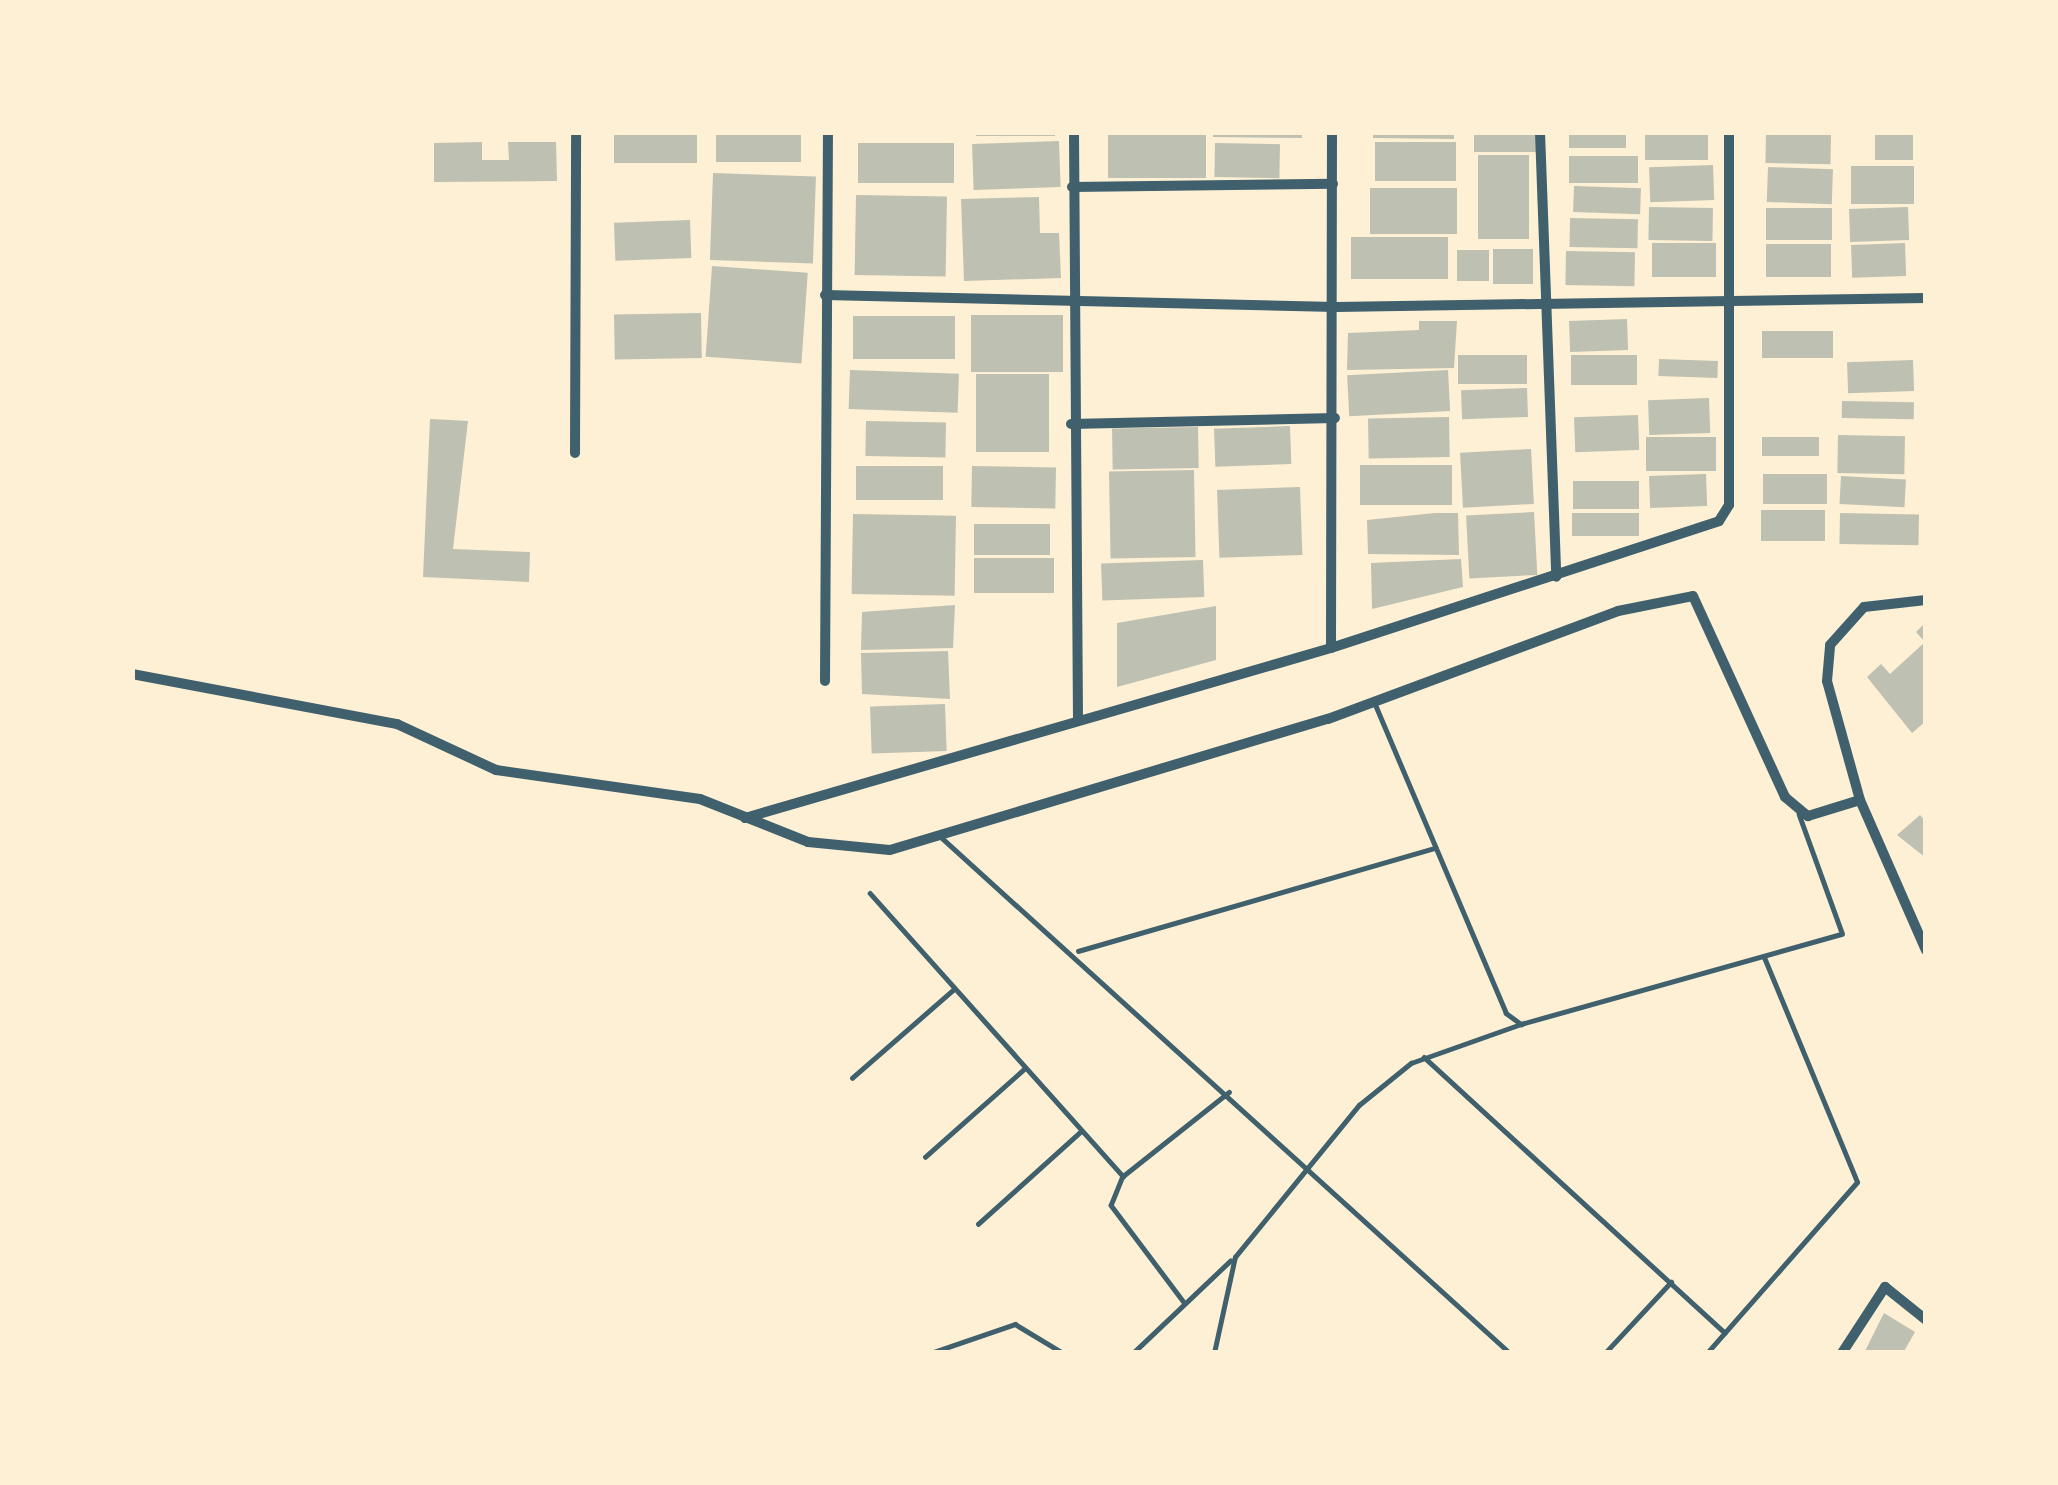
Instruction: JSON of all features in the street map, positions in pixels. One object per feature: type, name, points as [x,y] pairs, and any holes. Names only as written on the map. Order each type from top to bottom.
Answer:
[{"type":"street","points":[[575,132],[575,452]]},
{"type":"street","points":[[825,681],[828,132]]},
{"type":"street","points":[[1073,132],[1069,303],[1078,721]]},
{"type":"street","points":[[1331,648],[1336,307],[1332,132]]},
{"type":"street","points":[[1540,132],[1539,304],[1556,577]]},
{"type":"street","points":[[745,818],[1331,648],[1556,577],[1726,514],[1730,132]]},
{"type":"street","points":[[1072,188],[1334,184]]},
{"type":"street","points":[[825,295],[1336,307],[1926,298]]},
{"type":"street","points":[[1071,424],[1335,418]]},
{"type":"street","points":[[132,674],[397,724],[496,770],[700,799],[842,848],[942,838],[1374,701],[1618,611],[1693,596],[1799,814],[1860,800]]},
{"type":"street","points":[[1926,600],[1864,608],[1830,645],[1827,681],[1860,800],[1926,950]]},
{"type":"street","points":[[1842,1353],[1885,1287],[1926,1320]]},
{"type":"lane","points":[[1374,701],[1506,1012],[1521,1024]]},
{"type":"lane","points":[[1132,1353],[1235,1257],[1309,1162],[1375,1088],[1424,1057],[1521,1024],[1843,932],[1799,814]]},
{"type":"lane","points":[[942,838],[1078,951],[1510,1353]]},
{"type":"lane","points":[[1078,951],[1435,848]]},
{"type":"lane","points":[[870,893],[1123,1176]]},
{"type":"lane","points":[[1707,1353],[1857,1182],[1764,957]]},
{"type":"lane","points":[[851,1078],[955,988]]},
{"type":"lane","points":[[1424,1057],[1726,1333]]},
{"type":"lane","points":[[926,1156],[1024,1069]]},
{"type":"lane","points":[[1183,1301],[1111,1205],[1123,1176],[1231,1090]]},
{"type":"lane","points":[[978,1224],[1080,1132]]},
{"type":"lane","points":[[1214,1353],[1235,1257]]},
{"type":"lane","points":[[1606,1353],[1671,1282]]},
{"type":"lane","points":[[931,1353],[1015,1324],[1063,1353]]},
{"type":"building","points":[[614,132],[697,132],[697,163],[614,163]]},
{"type":"building","points":[[716,132],[801,132],[801,162],[716,162]]},
{"type":"building","points":[[976,132],[1055,132],[1055,136],[976,136]]},
{"type":"building","points":[[1108,132],[1206,132],[1206,178],[1108,178]]},
{"type":"building","points":[[1213,132],[1302,132],[1302,138],[1213,137]]},
{"type":"building","points":[[1373,132],[1454,132],[1454,139],[1373,138]]},
{"type":"building","points":[[1474,132],[1539,132],[1539,152],[1474,152]]},
{"type":"building","points":[[1569,132],[1626,132],[1626,148],[1569,148]]},
{"type":"building","points":[[1645,132],[1708,132],[1708,160],[1645,160]]},
{"type":"building","points":[[1875,132],[1913,132],[1913,160],[1875,160]]},
{"type":"building","points":[[1766,133],[1831,134],[1830,164],[1765,163]]},
{"type":"building","points":[[1059,141],[1061,187],[974,190],[972,144]]},
{"type":"building","points":[[482,142],[482,160],[509,160],[508,142],[556,142],[557,181],[434,182],[434,143]]},
{"type":"building","points":[[1375,142],[1456,142],[1456,181],[1375,181]]},
{"type":"building","points":[[858,143],[954,143],[954,183],[858,183]]},
{"type":"building","points":[[1215,143],[1280,144],[1279,178],[1214,177]]},
{"type":"building","points":[[1478,155],[1529,155],[1529,239],[1478,239]]},
{"type":"building","points":[[1569,156],[1638,156],[1638,183],[1569,183]]},
{"type":"building","points":[[1713,165],[1714,200],[1650,202],[1649,167]]},
{"type":"building","points":[[1851,166],[1914,166],[1914,204],[1851,204]]},
{"type":"building","points":[[1768,167],[1833,169],[1832,204],[1767,202]]},
{"type":"building","points":[[713,173],[816,177],[813,264],[710,260]]},
{"type":"building","points":[[1574,186],[1641,188],[1640,214],[1573,212]]},
{"type":"building","points":[[1370,188],[1457,188],[1457,234],[1370,234]]},
{"type":"building","points":[[856,195],[947,197],[946,277],[855,275]]},
{"type":"building","points":[[1039,197],[1040,233],[1059,233],[1061,278],[964,281],[961,199]]},
{"type":"building","points":[[1649,207],[1713,208],[1712,241],[1648,240]]},
{"type":"building","points":[[1908,207],[1909,240],[1850,242],[1849,209]]},
{"type":"building","points":[[1766,208],[1832,208],[1832,240],[1766,240]]},
{"type":"building","points":[[1570,218],[1638,219],[1637,248],[1569,247]]},
{"type":"building","points":[[690,220],[691,258],[615,261],[614,223]]},
{"type":"building","points":[[1351,237],[1448,237],[1448,279],[1351,279]]},
{"type":"building","points":[[1652,243],[1716,243],[1716,277],[1652,277]]},
{"type":"building","points":[[1905,243],[1906,276],[1852,278],[1851,245]]},
{"type":"building","points":[[1766,244],[1831,244],[1831,277],[1766,277]]},
{"type":"building","points":[[1493,249],[1533,249],[1533,284],[1493,284]]},
{"type":"building","points":[[1457,250],[1489,250],[1489,281],[1457,281]]},
{"type":"building","points":[[1566,251],[1635,252],[1634,286],[1565,285]]},
{"type":"building","points":[[712,266],[808,273],[801,363],[706,357]]},
{"type":"building","points":[[701,313],[702,358],[615,360],[614,315]]},
{"type":"building","points":[[971,315],[1063,315],[1063,372],[971,372]]},
{"type":"building","points":[[853,316],[955,316],[955,359],[853,359]]},
{"type":"building","points":[[1627,319],[1628,350],[1570,352],[1569,321]]},
{"type":"building","points":[[1419,321],[1457,321],[1454,368],[1347,370],[1348,333],[1419,330]]},
{"type":"building","points":[[1762,331],[1833,331],[1833,358],[1762,358]]},
{"type":"building","points":[[1458,355],[1527,355],[1527,384],[1458,384]]},
{"type":"building","points":[[1571,355],[1637,355],[1637,385],[1571,385]]},
{"type":"building","points":[[1659,359],[1718,361],[1717,378],[1658,376]]},
{"type":"building","points":[[1913,360],[1914,391],[1848,393],[1847,362]]},
{"type":"building","points":[[850,370],[959,374],[958,413],[849,409]]},
{"type":"building","points":[[1448,370],[1450,411],[1349,416],[1347,375]]},
{"type":"building","points":[[976,374],[1049,374],[1049,452],[976,452]]},
{"type":"building","points":[[1527,388],[1528,417],[1462,419],[1461,390]]},
{"type":"building","points":[[1709,398],[1710,433],[1649,435],[1648,400]]},
{"type":"building","points":[[1842,401],[1914,402],[1914,419],[1842,418]]},
{"type":"building","points":[[1638,415],[1639,450],[1575,452],[1574,417]]},
{"type":"building","points":[[1449,417],[1450,457],[1369,458],[1368,418]]},
{"type":"building","points":[[430,419],[468,421],[453,549],[530,552],[529,582],[423,577]]},
{"type":"building","points":[[866,421],[946,422],[945,457],[865,456]]},
{"type":"building","points":[[1290,426],[1291,464],[1215,467],[1214,429]]},
{"type":"building","points":[[1198,427],[1199,468],[1113,469],[1112,429]]},
{"type":"building","points":[[1838,435],[1905,436],[1904,474],[1837,473]]},
{"type":"building","points":[[1646,437],[1716,437],[1716,471],[1646,471]]},
{"type":"building","points":[[1762,437],[1819,437],[1819,456],[1762,456]]},
{"type":"building","points":[[1531,449],[1534,504],[1463,508],[1460,453]]},
{"type":"building","points":[[1360,465],[1452,465],[1452,505],[1360,505]]},
{"type":"building","points":[[856,466],[943,466],[943,500],[856,500]]},
{"type":"building","points":[[972,466],[1056,467],[1055,508],[971,507]]},
{"type":"building","points":[[1194,470],[1196,557],[1111,558],[1109,471]]},
{"type":"building","points":[[1706,474],[1707,506],[1650,508],[1649,476]]},
{"type":"building","points":[[1763,474],[1827,474],[1827,504],[1763,504]]},
{"type":"building","points":[[1841,476],[1906,479],[1904,507],[1840,504]]},
{"type":"building","points":[[1573,481],[1639,481],[1639,509],[1573,509]]},
{"type":"building","points":[[1300,487],[1302,555],[1219,558],[1217,490]]},
{"type":"building","points":[[1761,510],[1825,510],[1825,541],[1761,541]]},
{"type":"building","points":[[1534,512],[1537,575],[1469,578],[1466,516]]},
{"type":"building","points":[[1458,513],[1459,555],[1368,554],[1367,520]]},
{"type":"building","points":[[1572,513],[1639,513],[1639,536],[1572,536]]},
{"type":"building","points":[[1840,513],[1919,514],[1918,545],[1839,544]]},
{"type":"building","points":[[853,514],[956,516],[955,596],[852,594]]},
{"type":"building","points":[[974,524],[1050,524],[1050,555],[974,555]]},
{"type":"building","points":[[974,558],[1054,558],[1054,593],[974,593]]},
{"type":"building","points":[[1461,559],[1463,587],[1372,609],[1371,563]]},
{"type":"building","points":[[1203,560],[1204,597],[1102,601],[1101,564]]},
{"type":"building","points":[[955,605],[953,648],[861,650],[862,612]]},
{"type":"building","points":[[1216,606],[1216,660],[1117,687],[1117,623]]},
{"type":"building","points":[[1926,622],[1926,721],[1912,733],[1867,677],[1881,664],[1890,674],[1925,642],[1916,632]]},
{"type":"building","points":[[948,651],[950,699],[862,694],[861,653]]},
{"type":"building","points":[[945,704],[947,751],[872,754],[870,707]]},
{"type":"building","points":[[1920,815],[1926,822],[1926,858],[1897,835]]},
{"type":"building","points":[[1884,1313],[1915,1332],[1903,1353],[1864,1353]]}]
